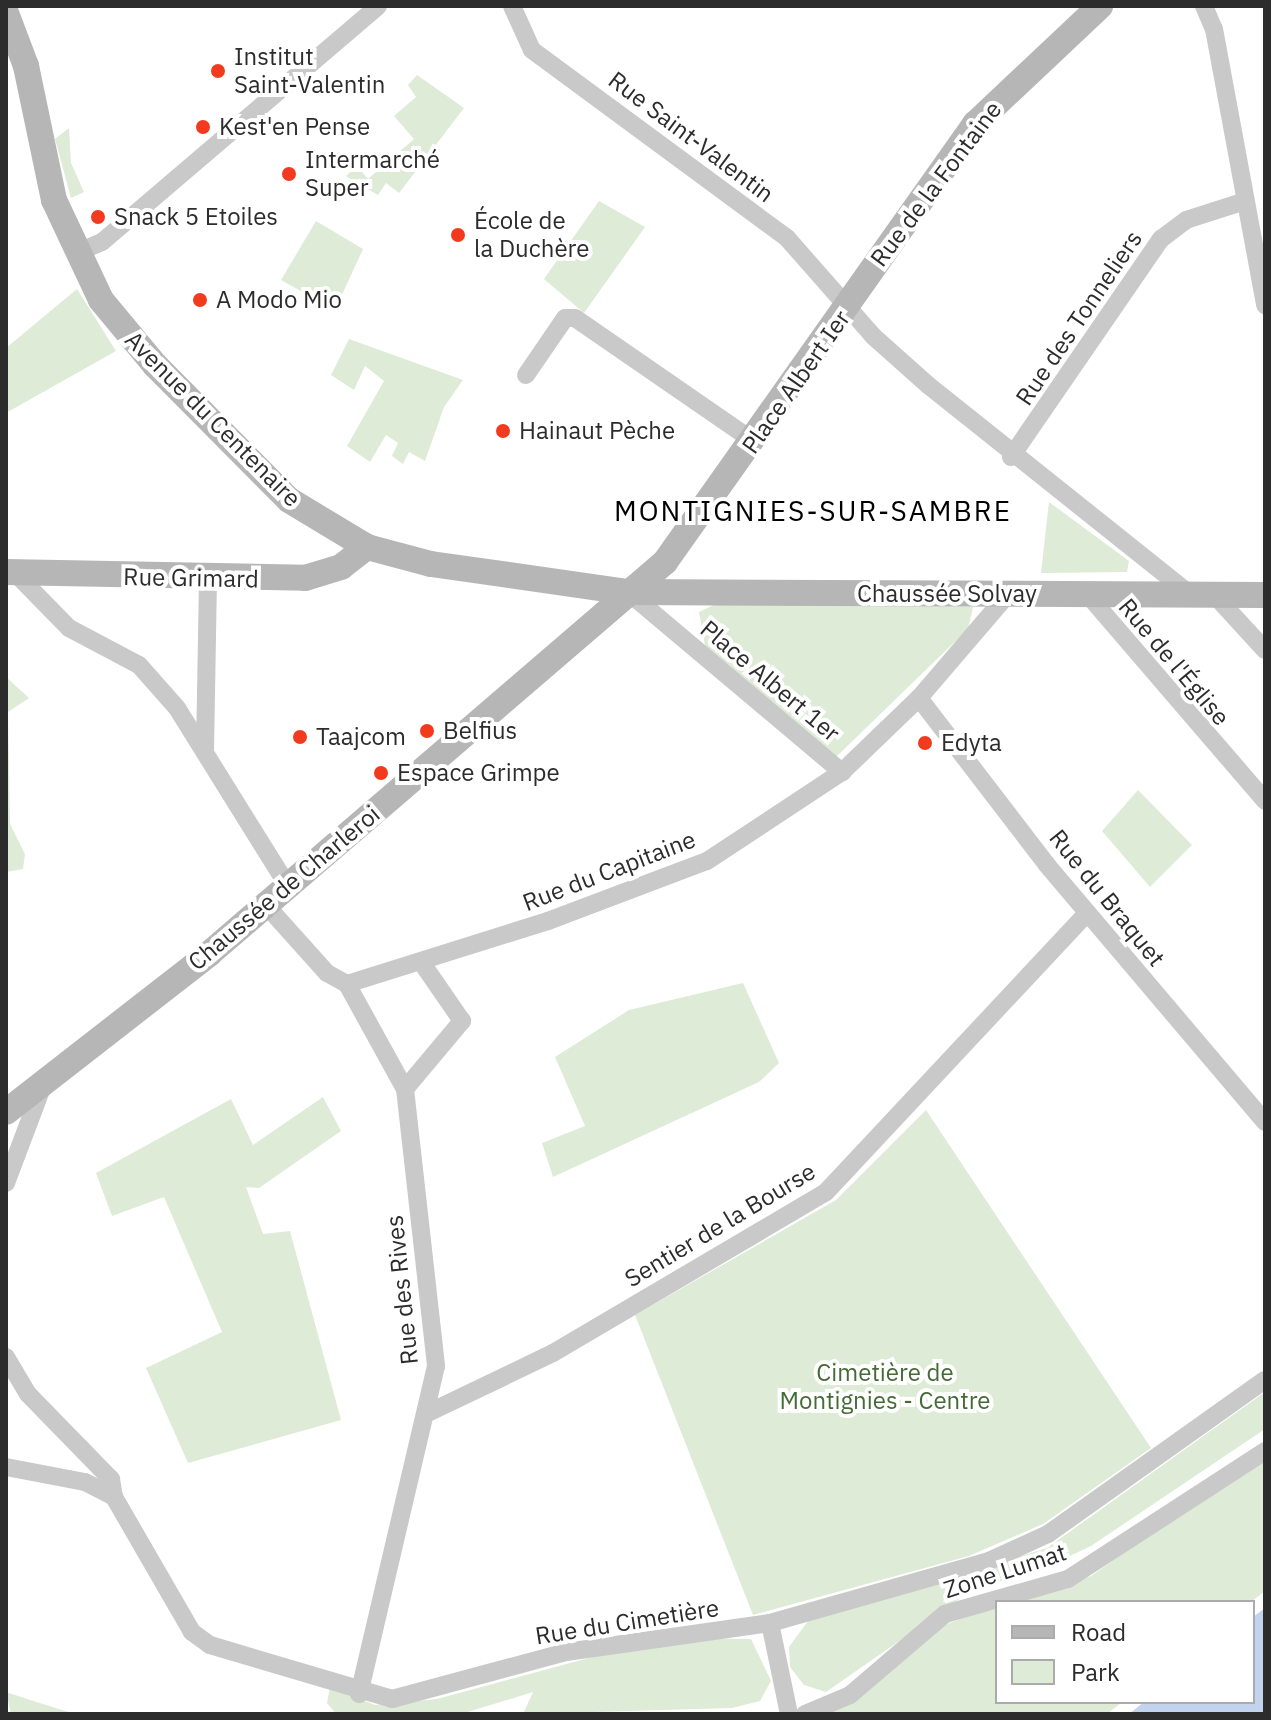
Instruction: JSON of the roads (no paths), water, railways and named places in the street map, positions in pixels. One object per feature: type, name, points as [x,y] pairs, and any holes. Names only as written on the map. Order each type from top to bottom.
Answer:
[{"type":"main road","name":"Rue de la Fontaine","points":[[850,303],[975,124],[1100,6]]},
{"type":"main road","name":"Avenue du Centenaire","points":[[6,13],[26,66],[54,200],[76,253],[118,324],[289,500],[367,547],[431,564],[628,592]]},
{"type":"main road","name":"Place Albert Ier","points":[[628,592],[665,562],[850,303]]},
{"type":"main road","name":"Rue Grimard","points":[[11,573],[208,582],[305,578],[341,567],[367,547]]},
{"type":"main road","name":"Chaussée Solvay","points":[[628,592],[1191,595],[1219,600],[1265,595]]},
{"type":"main road","name":"Chaussée de Charleroi","points":[[6,1112],[265,904],[628,592]]},
{"type":"street","points":[[76,253],[102,242],[378,6]]},
{"type":"street","name":"Rue Saint-Valentin","points":[[512,6],[532,50],[787,238],[850,303]]},
{"type":"street","points":[[1204,6],[1214,29],[1242,202],[1265,305]]},
{"type":"street","name":"Rue des Tonneliers","points":[[1011,457],[1161,239],[1186,220],[1242,202]]},
{"type":"street","name":"Place Albert Ier","points":[[850,303],[873,336],[1011,457],[1191,595]]},
{"type":"street","points":[[526,375],[565,318],[575,318],[753,441]]},
{"type":"street","points":[[11,573],[69,628],[139,665],[205,751],[287,885]]},
{"type":"street","points":[[205,751],[208,582]]},
{"type":"street","name":"Place Albert 1er","points":[[628,592],[842,772],[919,698],[1008,594]]},
{"type":"street","name":"Rue de l'Église","points":[[1088,595],[1224,759],[1265,801]]},
{"type":"street","points":[[1219,600],[1265,650]]},
{"type":"street","points":[[1236,622],[1265,636]]},
{"type":"street","name":"Rue du Braquet","points":[[919,698],[1087,913],[1265,1122]]},
{"type":"street","name":"Rue du Capitaine","points":[[347,984],[422,963],[707,861],[842,772]]},
{"type":"street","points":[[265,904],[327,973],[347,984]]},
{"type":"street","name":"Sentier de la Bourse","points":[[430,1412],[553,1353],[826,1192],[1087,913]]},
{"type":"street","points":[[405,1089],[462,1021],[422,963]]},
{"type":"street","name":"Rue des Rives","points":[[347,984],[405,1089],[436,1366],[430,1412],[359,1694]]},
{"type":"street","points":[[6,1183],[43,1085]]},
{"type":"street","name":"Rue du Cimetière","points":[[6,1357],[28,1394],[111,1479],[114,1497],[200,1639],[359,1694],[392,1699],[566,1652],[770,1623],[989,1561],[1048,1534],[1265,1380]]},
{"type":"street","name":"Zone Lumat","points":[[805,1714],[850,1695],[945,1614],[1068,1579],[1265,1451]]},
{"type":"street","points":[[6,1467],[85,1482],[114,1497]]},
{"type":"street","points":[[770,1623],[789,1714]]},
{"type":"water","points":[[1265,1608],[1265,1714],[1129,1714],[1142,1704],[1255,1704],[1255,1616]]},
{"type":"place","name":"Institut Saint-Valentin","points":[[218,71]]},
{"type":"place","name":"Kest'en Pense","points":[[203,127]]},
{"type":"place","name":"Intermarché Super","points":[[289,174]]},
{"type":"place","name":"Snack 5 Etoiles","points":[[98,217]]},
{"type":"place","name":"École de la Duchère","points":[[458,235]]},
{"type":"place","name":"A Modo Mio","points":[[200,300]]},
{"type":"place","name":"Hainaut Pèche","points":[[503,431]]},
{"type":"place","name":"Belfius","points":[[427,731]]},
{"type":"place","name":"Taajcom","points":[[300,737]]},
{"type":"place","name":"Edyta","points":[[925,743]]},
{"type":"place","name":"Espace Grimpe","points":[[381,773]]},
{"type":"district","name":"MONTIGNIES-SUR-SAMBRE","points":[[813,511]]},
{"type":"park label","name":"Cimetière de Montignies - Centre","points":[[885,1387]]}]
